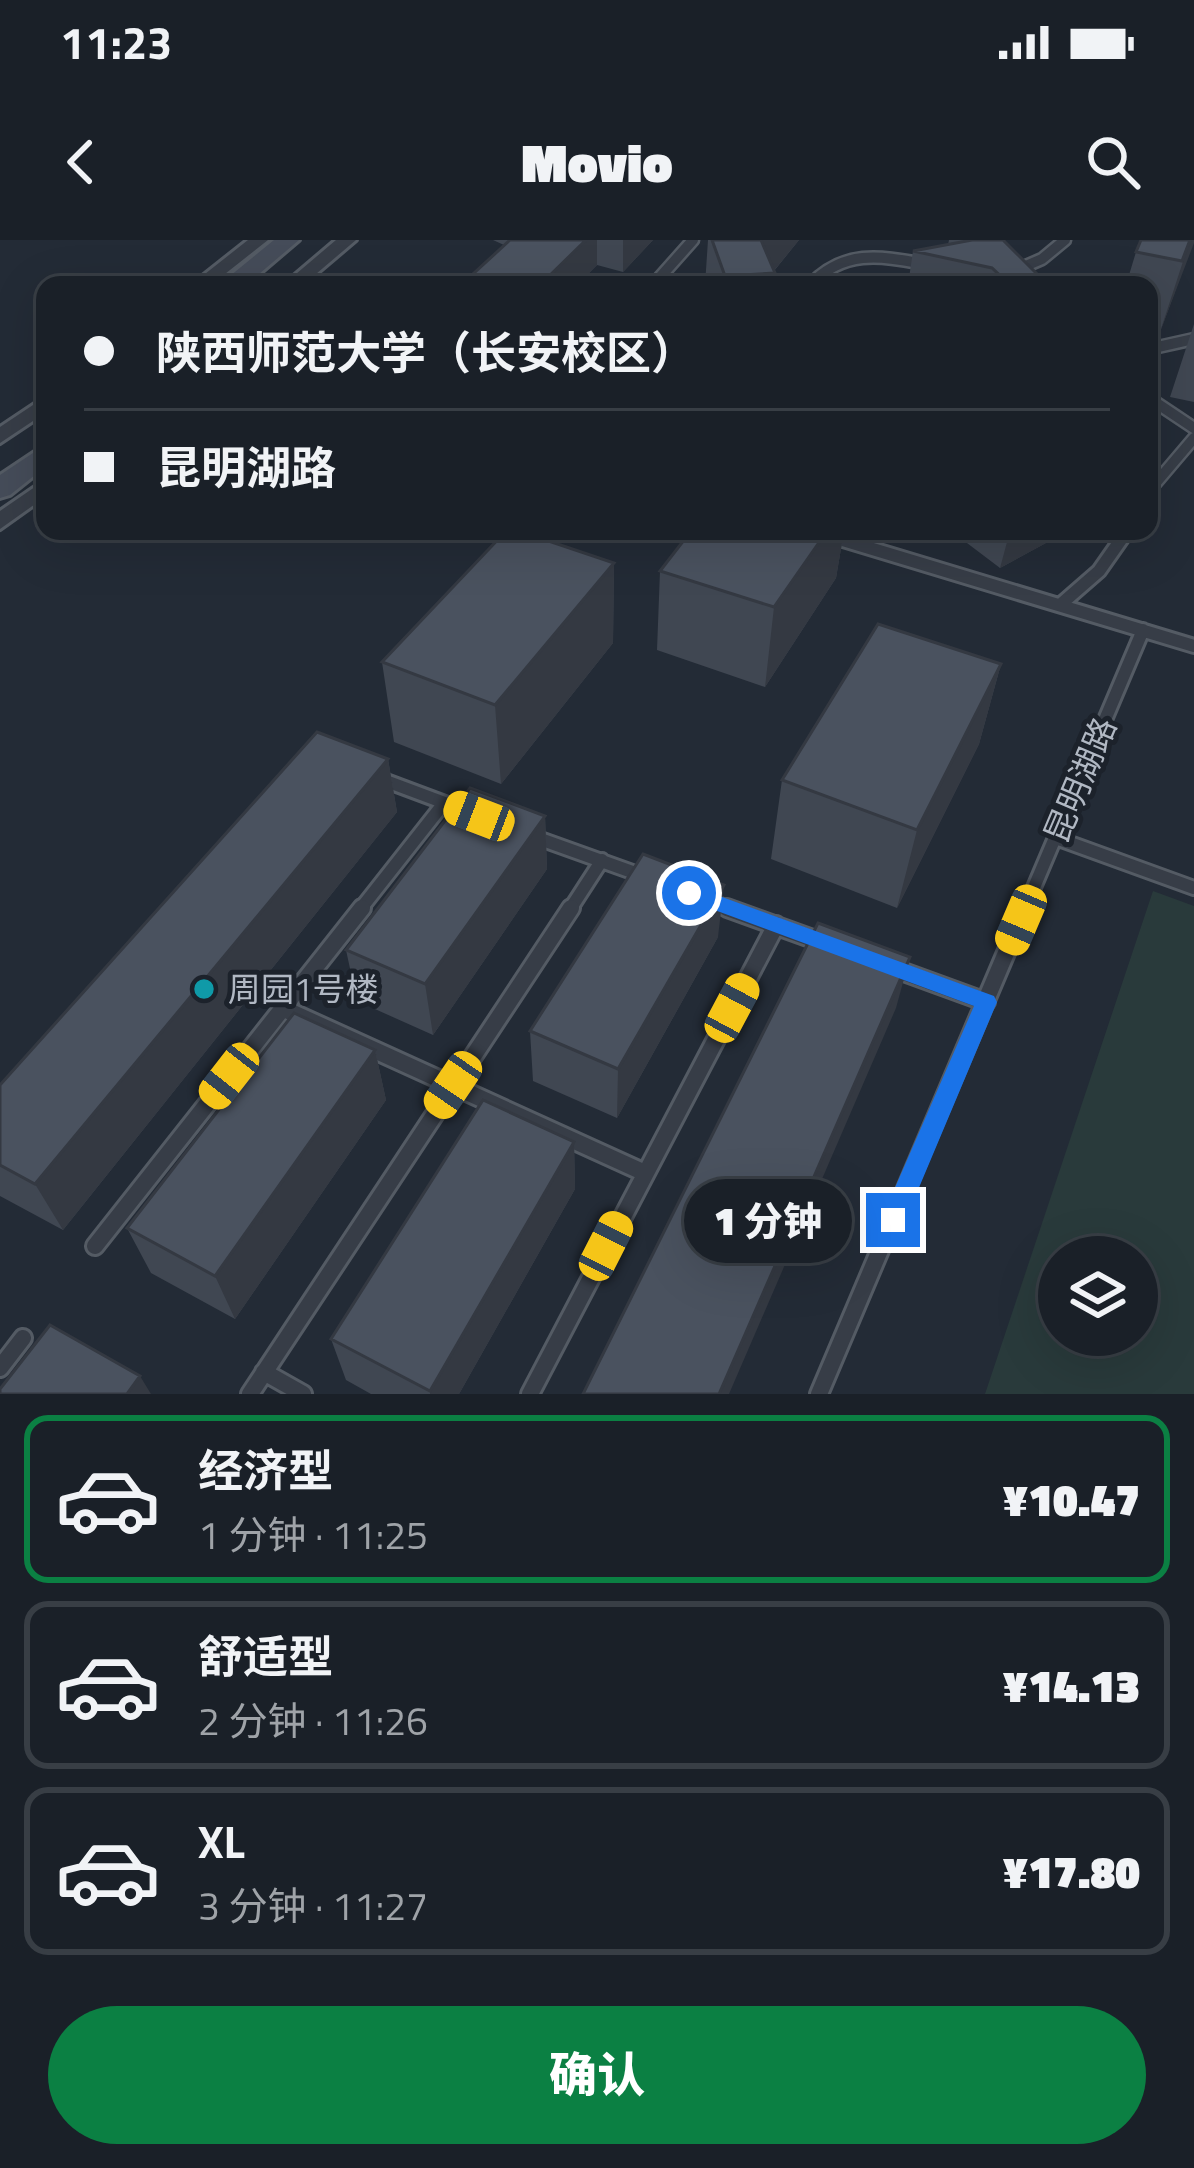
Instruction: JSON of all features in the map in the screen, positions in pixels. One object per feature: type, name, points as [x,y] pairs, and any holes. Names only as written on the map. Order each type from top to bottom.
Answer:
[{"type":"main road","points":[[242,276],[288,240]]},
{"type":"main road","points":[[269,276],[314,240]]},
{"type":"main road","points":[[0,465],[36,437]]},
{"type":"main road","points":[[0,489],[36,460]]},
{"type":"street","points":[[212,276],[259,240]]},
{"type":"street","points":[[303,276],[347,240]]},
{"type":"street","points":[[0,437],[36,410]]},
{"type":"street","points":[[0,522],[36,493]]},
{"type":"lane","points":[[661,276],[694,240]]},
{"type":"lane","points":[[1007,276],[1042,259],[1065,240]]},
{"type":"lane","points":[[863,256],[863,249],[874,241]]},
{"type":"lane","points":[[817,276],[826,264],[863,256],[948,268]]},
{"type":"lane","points":[[1158,347],[1194,339]]},
{"type":"lane","points":[[1158,404],[1194,428]]},
{"type":"lane","points":[[1158,480],[1194,438]]},
{"type":"lane","points":[[859,540],[1194,646]]},
{"type":"lane","points":[[1060,605],[1099,571],[1121,540]]},
{"type":"lane","name":"昆明湖路","points":[[819,1394],[1143,630]]},
{"type":"lane","points":[[368,774],[479,816]]},
{"type":"lane","points":[[95,1246],[444,803]]},
{"type":"lane","points":[[514,830],[667,885]]},
{"type":"lane","points":[[1056,838],[1194,889]]},
{"type":"lane","points":[[250,1394],[602,860]]},
{"type":"lane","points":[[689,893],[839,948]]},
{"type":"lane","points":[[530,1394],[776,925]]},
{"type":"lane","points":[[881,964],[986,1002]]},
{"type":"lane","points":[[282,1008],[644,1173]]},
{"type":"lane","points":[[0,1368],[23,1338]]},
{"type":"lane","points":[[264,1372],[303,1394]]},
{"type":"shaded area","points":[[1153,891],[1194,906],[1194,1394],[985,1394]]},
{"type":"building","points":[[510,240],[586,240],[549,276],[471,276]]},
{"type":"building","points":[[712,240],[761,240],[775,273],[725,276]]},
{"type":"building","points":[[972,240],[1003,240],[1038,275],[1001,276],[992,268],[913,251]]},
{"type":"building","points":[[1141,240],[1190,240],[1182,261],[1136,252]]},
{"type":"building","points":[[497,540],[546,540],[614,563],[495,705],[382,662]]},
{"type":"building","points":[[684,540],[821,540],[774,607],[660,571]]},
{"type":"building","points":[[878,624],[1001,664],[917,830],[782,780]]},
{"type":"building","points":[[317,732],[388,759],[35,1184],[0,1165],[0,1085]]},
{"type":"building","points":[[470,788],[545,816],[425,984],[346,950]]},
{"type":"building","points":[[643,854],[724,885],[618,1069],[530,1031]]},
{"type":"building","points":[[818,923],[910,957],[719,1394],[583,1394]]},
{"type":"building","points":[[294,1013],[375,1050],[215,1276],[127,1228]]},
{"type":"building","points":[[483,1100],[574,1142],[430,1391],[331,1339]]},
{"type":"building","points":[[50,1325],[140,1376],[127,1394],[0,1394]]},
{"type":"place","name":"周园1号楼","points":[[204,989]]},
{"type":"route","points":[[689,893],[986,1002],[893,1220]]}]
